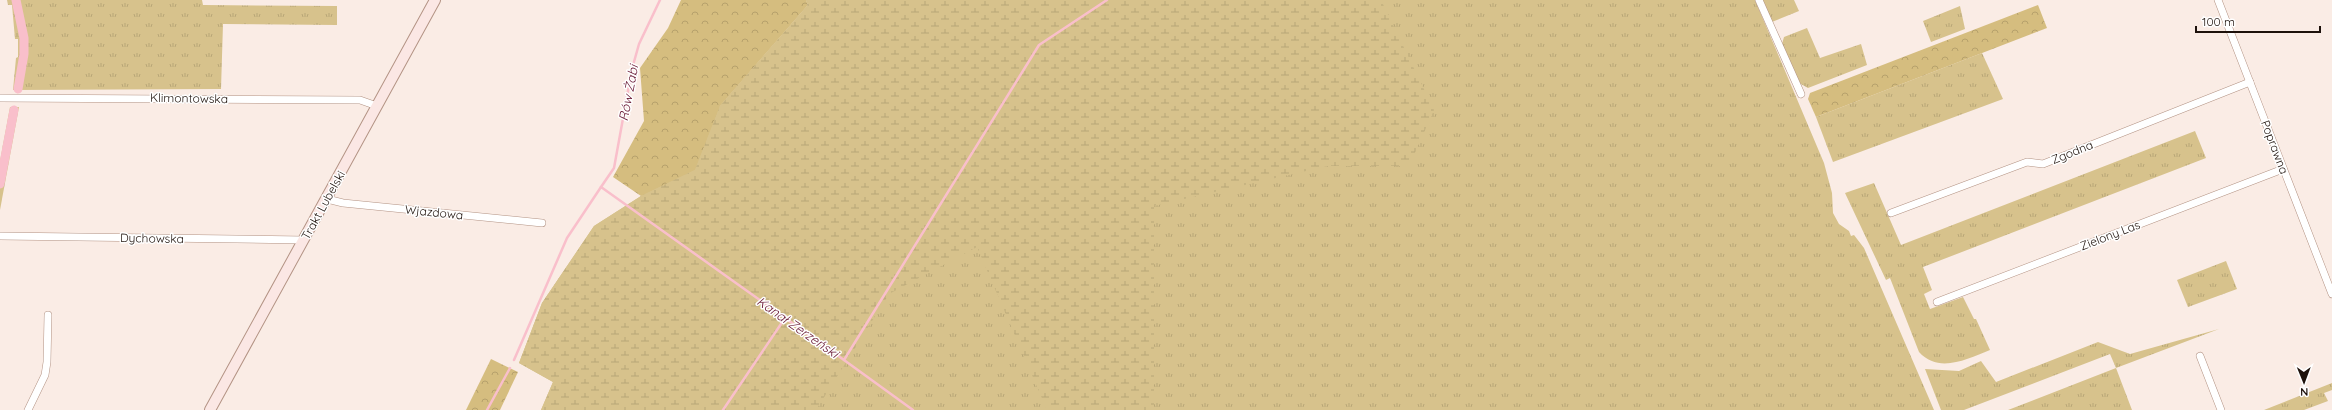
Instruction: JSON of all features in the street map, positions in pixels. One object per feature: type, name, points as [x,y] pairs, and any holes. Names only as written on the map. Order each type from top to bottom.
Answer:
[{"type":"street","name":"Trakt Lubelski","points":[[210,410],[435,0]]},
{"type":"street","points":[[1759,0],[1801,94]]},
{"type":"street","name":"Poprawna","points":[[2218,0],[2332,294]]},
{"type":"street","name":"Zgodna","points":[[1891,213],[2027,162],[2043,164],[2250,82]]},
{"type":"street","name":"Klimontowska","points":[[0,98],[360,100],[377,106]]},
{"type":"street","name":"Zielony Las","points":[[1937,302],[2283,169]]},
{"type":"street","name":"Wjazdowa","points":[[326,199],[343,203],[542,222]]},
{"type":"street","name":"Dychowska","points":[[0,236],[304,240]]},
{"type":"street","points":[[28,410],[45,375],[48,362],[48,315]]},
{"type":"street","points":[[2200,356],[2221,410]]},
{"type":"green space","points":[[7,0],[202,0],[203,5],[337,6],[337,25],[223,24],[221,89],[13,90],[16,58],[18,57],[18,39],[15,39],[12,5],[8,5]]},
{"type":"green space","points":[[681,0],[806,0],[808,5],[720,106],[695,170],[641,196],[613,177],[644,121],[640,68],[668,28]]},
{"type":"green space","points":[[806,0],[1755,0],[1824,163],[1832,193],[1833,213],[1839,224],[1849,231],[1851,236],[1854,235],[1864,248],[1934,410],[541,410],[553,382],[519,363],[542,303],[594,226],[641,196],[808,5]]},
{"type":"green space","points":[[806,0],[1381,0],[1434,110],[1409,166],[1328,166],[1154,206],[1154,410],[1047,410],[977,247],[889,294],[816,410],[541,410],[553,382],[519,363],[542,303],[594,226],[641,196],[695,170],[720,106],[808,5]]},
{"type":"green space","points":[[1762,0],[1794,0],[1799,11],[1772,22]]},
{"type":"green space","points":[[2038,5],[2047,28],[1816,117],[1808,99],[1810,93]]},
{"type":"green space","points":[[1960,6],[1965,29],[1931,42],[1923,21]]},
{"type":"green space","points":[[1807,28],[1820,58],[1861,44],[1867,65],[1808,88],[1799,83],[1782,44],[1784,37]]},
{"type":"green space","points":[[1982,53],[2003,99],[1833,162],[1816,117]]},
{"type":"green space","points":[[10,107],[19,107],[0,210],[0,161]]},
{"type":"green space","points":[[2195,131],[2206,158],[1923,267],[1932,290],[1924,294],[1930,309],[1963,297],[1974,319],[1976,319],[1990,350],[1953,363],[1935,362],[1927,359],[1919,352],[1890,278],[1886,280],[1845,193],[1874,183],[1901,245]]},
{"type":"green space","points":[[2226,261],[2237,289],[2188,307],[2177,280]]},
{"type":"green space","points":[[2219,329],[2116,368],[2110,354],[1964,410],[1941,410],[1925,369],[1959,371],[1981,361],[1996,382],[2098,342],[2130,354]]},
{"type":"green space","points":[[491,359],[518,372],[500,410],[466,410]]},
{"type":"green space","points":[[2116,368],[2132,410],[2008,410]]},
{"type":"green space","points":[[2332,383],[2332,390],[2324,393],[2328,401],[2304,410],[2264,410]]},
{"type":"waterway","points":[[16,0],[24,38],[24,54],[18,89]]},
{"type":"waterway","name":"Rów Żabi","points":[[601,187],[614,168],[632,69],[639,44],[660,0]]},
{"type":"waterway","name":"Kanał Zerzeński","points":[[514,360],[567,238],[601,187],[844,360],[1039,45],[1107,0]]},
{"type":"waterway","points":[[0,184],[14,110]]},
{"type":"waterway","points":[[723,410],[785,318]]},
{"type":"waterway","points":[[844,360],[913,410]]},
{"type":"waterway","name":"Kanał Zerzeński","points":[[487,410],[510,368]]}]
